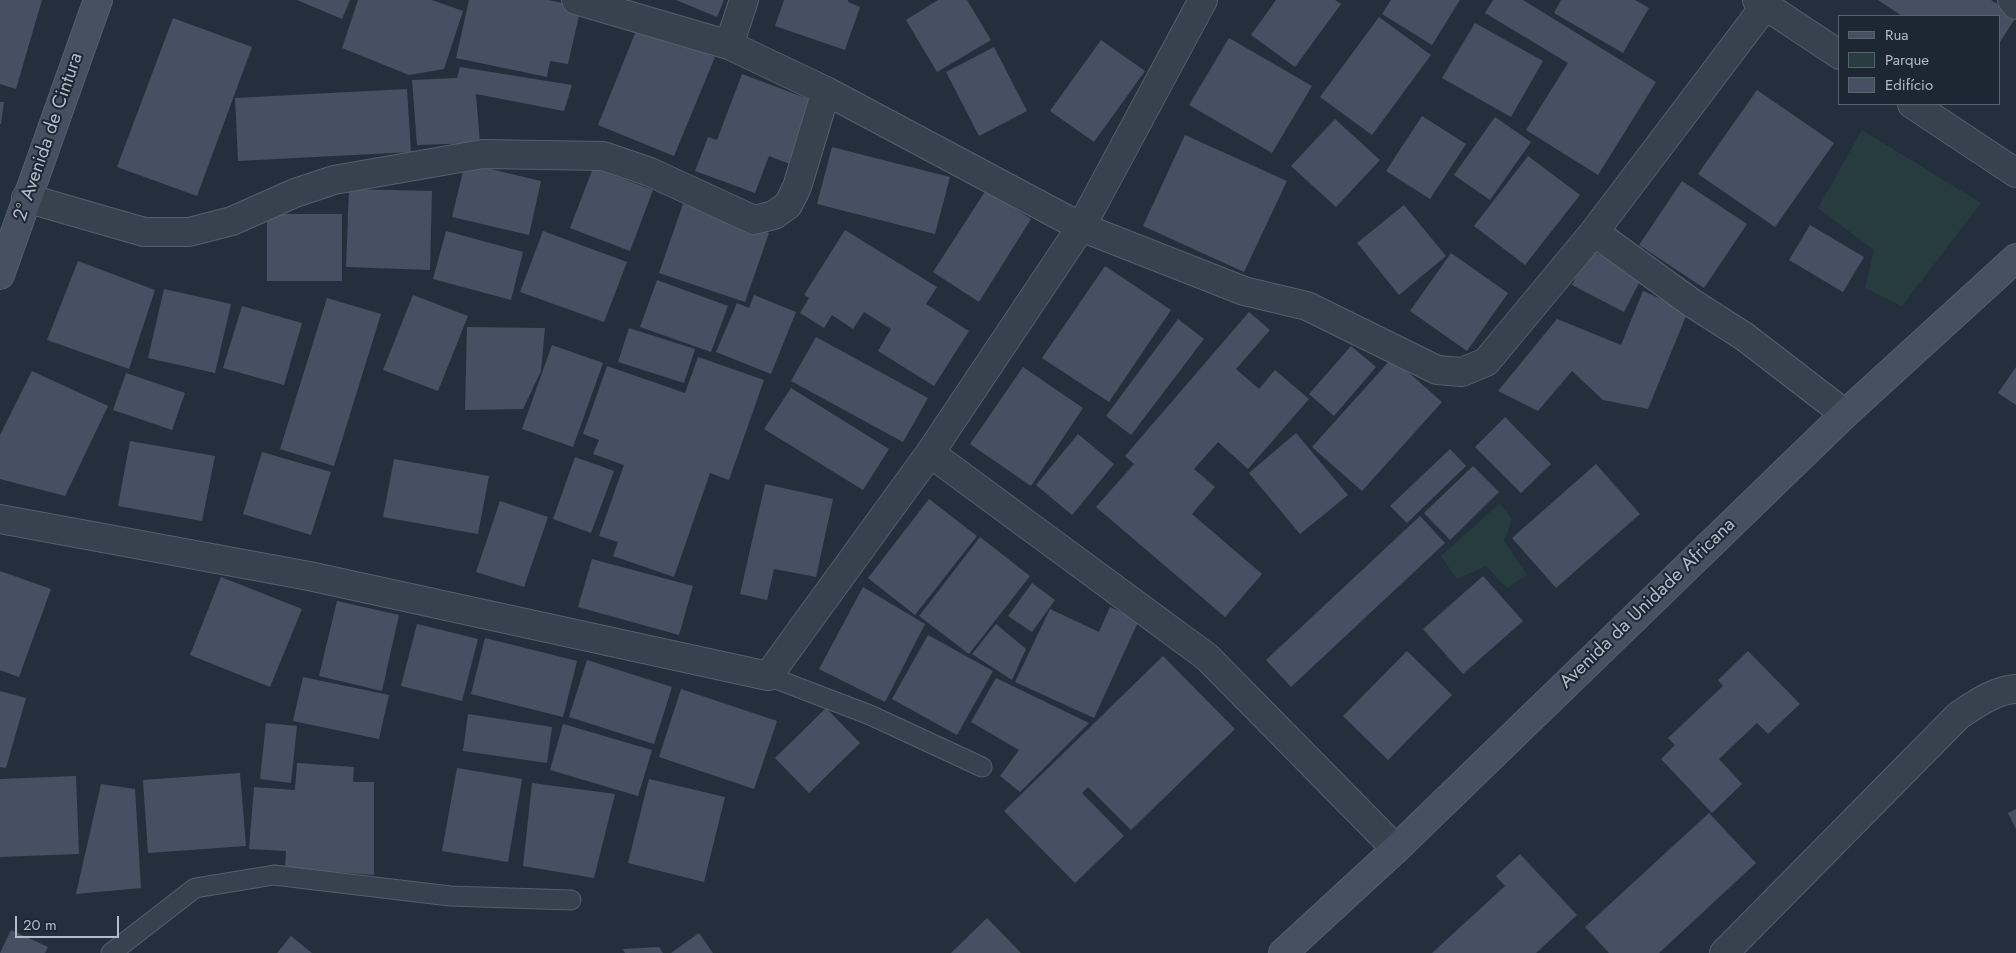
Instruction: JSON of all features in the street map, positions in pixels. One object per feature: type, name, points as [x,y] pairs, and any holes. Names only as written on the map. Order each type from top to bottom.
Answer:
[{"type":"street","name":"2° Avenida de Cintura","points":[[0,275],[7,238],[26,198],[98,0]]},
{"type":"street","points":[[576,0],[729,45],[826,91],[1080,227],[1244,291],[1307,306],[1437,370],[1462,372],[1486,362],[1594,232],[1761,3],[1838,54]]},
{"type":"street","points":[[729,45],[744,0]]},
{"type":"street","points":[[0,519],[309,576],[768,676],[930,453],[1080,227],[1203,0]]},
{"type":"street","points":[[2012,0],[2016,5]]},
{"type":"street","points":[[26,198],[144,232],[189,232],[232,222],[295,193],[334,180],[483,154],[603,156],[650,172],[754,220],[774,215],[788,205],[797,187],[826,91]]},
{"type":"street","points":[[1914,105],[2016,173]]},
{"type":"street","points":[[1594,232],[1692,303],[1745,337],[1845,414]]},
{"type":"street","name":"Avenida da Unidade Africana","points":[[1283,953],[1396,849],[1845,414],[2016,258]]},
{"type":"street","points":[[930,453],[1207,657],[1396,849]]},
{"type":"street","points":[[1724,953],[1959,715],[1984,698],[2010,689],[2016,689]]},
{"type":"lane","points":[[768,676],[870,715],[982,767]]},
{"type":"lane","points":[[111,953],[195,888],[274,875],[450,896],[571,900]]},
{"type":"green space","points":[[1862,130],[1981,203],[1902,306],[1865,288],[1874,250],[1818,208]]},
{"type":"green space","points":[[1500,503],[1512,520],[1504,541],[1527,575],[1507,588],[1486,566],[1457,579],[1441,556]]},
{"type":"building","points":[[0,0],[42,0],[16,89],[0,84]]},
{"type":"building","points":[[297,0],[350,0],[342,19]]},
{"type":"building","points":[[358,0],[432,0],[463,11],[444,69],[409,75],[342,48]]},
{"type":"building","points":[[469,0],[548,0],[581,7],[568,64],[550,61],[547,77],[456,58]]},
{"type":"building","points":[[676,0],[724,0],[717,17]]},
{"type":"building","points":[[784,0],[848,0],[848,2],[860,7],[845,50],[775,26]]},
{"type":"building","points":[[938,0],[967,0],[991,40],[937,72],[906,20]]},
{"type":"building","points":[[1276,0],[1335,0],[1341,4],[1295,67],[1251,35]]},
{"type":"building","points":[[1391,0],[1460,0],[1432,45],[1382,14]]},
{"type":"building","points":[[1493,0],[1523,0],[1656,82],[1598,175],[1526,130],[1568,63],[1485,13]]},
{"type":"building","points":[[1561,0],[1635,0],[1649,8],[1623,53],[1554,13]]},
{"type":"building","points":[[1878,0],[1991,0],[2016,17],[2001,40],[2001,15],[1900,15]]},
{"type":"building","points":[[1379,17],[1431,55],[1372,135],[1320,97]]},
{"type":"building","points":[[173,18],[252,47],[197,196],[117,167]]},
{"type":"building","points":[[1475,23],[1543,61],[1511,117],[1442,78]]},
{"type":"building","points":[[638,26],[715,57],[674,156],[598,125]]},
{"type":"building","points":[[1229,38],[1312,86],[1272,153],[1189,105]]},
{"type":"building","points":[[1101,40],[1145,71],[1094,142],[1050,111]]},
{"type":"building","points":[[994,47],[1027,111],[979,136],[946,72]]},
{"type":"building","points":[[460,67],[572,85],[564,111],[476,94],[480,143],[417,145],[412,80],[457,78]]},
{"type":"building","points":[[742,74],[819,103],[795,166],[769,156],[755,193],[695,171],[708,137],[717,140]]},
{"type":"building","points":[[407,89],[411,152],[238,161],[235,98]]},
{"type":"building","points":[[1757,90],[1834,143],[1775,227],[1698,174]]},
{"type":"building","points":[[0,102],[4,102],[1,124],[0,124]]},
{"type":"building","points":[[1422,116],[1466,144],[1430,199],[1386,171]]},
{"type":"building","points":[[1495,117],[1531,142],[1490,200],[1454,175]]},
{"type":"building","points":[[1335,119],[1380,160],[1336,207],[1291,166]]},
{"type":"building","points":[[1185,135],[1287,181],[1244,272],[1143,226]]},
{"type":"building","points":[[832,147],[950,177],[935,234],[817,204]]},
{"type":"building","points":[[1528,156],[1580,195],[1525,265],[1474,226]]},
{"type":"building","points":[[465,163],[541,181],[529,235],[452,217]]},
{"type":"building","points":[[593,168],[653,190],[630,251],[570,228]]},
{"type":"building","points":[[1682,181],[1747,224],[1704,288],[1639,245]]},
{"type":"building","points":[[349,189],[432,191],[430,270],[346,267]]},
{"type":"building","points":[[986,190],[1031,219],[979,302],[933,272]]},
{"type":"building","points":[[683,204],[769,233],[745,302],[659,273]]},
{"type":"building","points":[[1404,205],[1446,256],[1399,295],[1357,243]]},
{"type":"building","points":[[267,214],[342,214],[342,281],[267,281]]},
{"type":"building","points":[[1810,225],[1864,257],[1843,292],[1789,260]]},
{"type":"building","points":[[845,230],[937,287],[926,304],[969,331],[934,386],[878,351],[891,329],[864,312],[853,329],[832,315],[824,328],[800,313],[809,298],[804,295]]},
{"type":"building","points":[[446,231],[523,252],[511,300],[433,279]]},
{"type":"building","points":[[543,231],[627,262],[604,322],[520,292]]},
{"type":"building","points":[[1590,250],[1642,277],[1624,312],[1572,285]]},
{"type":"building","points":[[1451,253],[1508,293],[1467,351],[1410,311]]},
{"type":"building","points":[[78,261],[155,290],[129,369],[47,340]]},
{"type":"building","points":[[1105,266],[1171,310],[1109,402],[1042,358]]},
{"type":"building","points":[[657,280],[728,306],[711,352],[640,327]]},
{"type":"building","points":[[164,289],[231,304],[215,373],[148,358]]},
{"type":"building","points":[[1643,291],[1688,311],[1648,409],[1603,400],[1572,371],[1538,411],[1498,391],[1557,319],[1621,345]]},
{"type":"building","points":[[413,295],[468,316],[438,391],[383,370]]},
{"type":"building","points":[[754,295],[796,312],[771,374],[716,352],[737,303],[749,308]]},
{"type":"building","points":[[327,298],[381,314],[334,466],[280,449]]},
{"type":"building","points":[[242,306],[302,323],[284,385],[223,368]]},
{"type":"building","points":[[1249,312],[1270,330],[1236,369],[1259,389],[1275,370],[1309,399],[1248,469],[1218,442],[1194,469],[1215,487],[1192,514],[1262,574],[1225,617],[1096,507],[1134,464],[1125,456]]},
{"type":"building","points":[[1178,319],[1204,339],[1131,435],[1106,416]]},
{"type":"building","points":[[467,327],[545,328],[541,371],[523,409],[465,410]]},
{"type":"building","points":[[629,328],[695,349],[684,383],[618,362]]},
{"type":"building","points":[[816,337],[928,398],[903,442],[791,381]]},
{"type":"building","points":[[552,345],[603,363],[573,447],[522,429]]},
{"type":"building","points":[[1351,346],[1376,367],[1334,416],[1309,394]]},
{"type":"building","points":[[698,357],[764,380],[729,480],[710,473],[674,577],[613,556],[618,542],[599,536],[624,465],[593,454],[599,440],[583,434],[607,366],[685,393]]},
{"type":"building","points":[[1392,358],[1442,402],[1362,491],[1312,447]]},
{"type":"building","points":[[1023,367],[1083,408],[1031,486],[970,444]]},
{"type":"building","points":[[2016,367],[2016,405],[1998,393]]},
{"type":"building","points":[[32,371],[108,406],[65,496],[0,479],[0,435]]},
{"type":"building","points":[[126,373],[185,393],[172,430],[113,410]]},
{"type":"building","points":[[791,388],[889,449],[863,490],[764,429]]},
{"type":"building","points":[[1505,417],[1551,464],[1521,493],[1475,447]]},
{"type":"building","points":[[1296,433],[1348,495],[1300,534],[1249,473]]},
{"type":"building","points":[[1078,434],[1114,464],[1072,515],[1036,485]]},
{"type":"building","points":[[130,441],[215,456],[202,521],[118,506]]},
{"type":"building","points":[[1450,449],[1466,466],[1407,523],[1390,506]]},
{"type":"building","points":[[262,452],[331,472],[311,535],[243,514]]},
{"type":"building","points":[[575,457],[614,471],[591,533],[553,519]]},
{"type":"building","points":[[394,459],[489,476],[478,534],[383,517]]},
{"type":"building","points":[[1596,464],[1640,514],[1556,588],[1512,538]]},
{"type":"building","points":[[1473,466],[1499,492],[1450,540],[1424,513]]},
{"type":"building","points":[[765,484],[833,499],[816,577],[774,569],[767,600],[740,594]]},
{"type":"building","points":[[929,499],[977,536],[915,615],[868,578]]},
{"type":"building","points":[[500,501],[548,517],[524,587],[476,572]]},
{"type":"building","points":[[1420,516],[1445,543],[1291,687],[1266,660]]},
{"type":"building","points":[[980,537],[1030,576],[969,654],[919,616]]},
{"type":"building","points":[[592,559],[693,586],[679,635],[578,607]]},
{"type":"building","points":[[0,571],[51,589],[19,677],[0,670]]},
{"type":"building","points":[[1483,576],[1523,621],[1463,674],[1423,629]]},
{"type":"building","points":[[221,577],[302,609],[270,687],[190,655]]},
{"type":"building","points":[[1032,583],[1055,600],[1032,632],[1008,616]]},
{"type":"building","points":[[863,587],[925,624],[885,702],[819,669]]},
{"type":"building","points":[[337,601],[399,615],[382,691],[319,676]]},
{"type":"building","points":[[1110,607],[1139,620],[1094,718],[1015,682],[1050,609],[1099,632]]},
{"type":"building","points":[[417,624],[478,639],[462,701],[401,686]]},
{"type":"building","points":[[996,624],[1026,649],[1012,680],[972,654]]},
{"type":"building","points":[[928,635],[993,671],[957,735],[892,699]]},
{"type":"building","points":[[485,638],[577,661],[563,717],[471,694]]},
{"type":"building","points":[[1407,651],[1452,695],[1388,760],[1343,716]]},
{"type":"building","points":[[1748,651],[1800,704],[1768,734],[1757,723],[1719,759],[1742,784],[1712,813],[1661,759],[1675,745],[1668,738],[1723,686],[1718,680]]},
{"type":"building","points":[[1163,656],[1235,729],[1131,830],[1088,787],[1082,793],[1124,836],[1075,883],[1004,811]]},
{"type":"building","points":[[587,660],[672,687],[654,744],[569,717]]},
{"type":"building","points":[[303,677],[389,695],[379,739],[293,721]]},
{"type":"building","points":[[996,678],[1089,723],[1020,792],[1000,776],[1019,750],[971,722]]},
{"type":"building","points":[[681,689],[777,721],[754,789],[659,757]]},
{"type":"building","points":[[0,691],[26,698],[6,768],[0,767]]},
{"type":"building","points":[[826,708],[860,743],[809,793],[775,758]]},
{"type":"building","points":[[468,714],[552,727],[547,763],[463,751]]},
{"type":"building","points":[[266,723],[297,726],[291,783],[260,779]]},
{"type":"building","points":[[563,724],[652,750],[638,796],[550,770]]},
{"type":"building","points":[[297,763],[354,767],[353,782],[374,782],[374,875],[285,868],[286,851],[249,849],[254,787],[295,790]]},
{"type":"building","points":[[457,768],[522,779],[508,862],[442,851]]},
{"type":"building","points":[[240,773],[246,846],[148,853],[143,780]]},
{"type":"building","points":[[76,776],[79,854],[0,857],[0,779]]},
{"type":"building","points":[[649,779],[725,797],[704,882],[628,863]]},
{"type":"building","points":[[532,783],[615,794],[594,878],[523,866]]},
{"type":"building","points":[[101,784],[135,789],[141,888],[76,894]]},
{"type":"building","points":[[2016,809],[2016,829],[2008,813]]},
{"type":"building","points":[[1709,813],[1756,863],[1659,953],[1609,953],[1585,927]]},
{"type":"building","points":[[1520,854],[1577,915],[1536,953],[1432,953],[1505,886],[1496,876]]},
{"type":"building","points":[[987,918],[1021,953],[951,953]]},
{"type":"building","points":[[11,930],[48,947],[45,953],[0,953]]},
{"type":"building","points":[[699,933],[713,953],[671,953]]},
{"type":"building","points":[[291,936],[312,953],[277,953]]},
{"type":"building","points":[[659,947],[663,953],[625,953],[623,949]]}]
